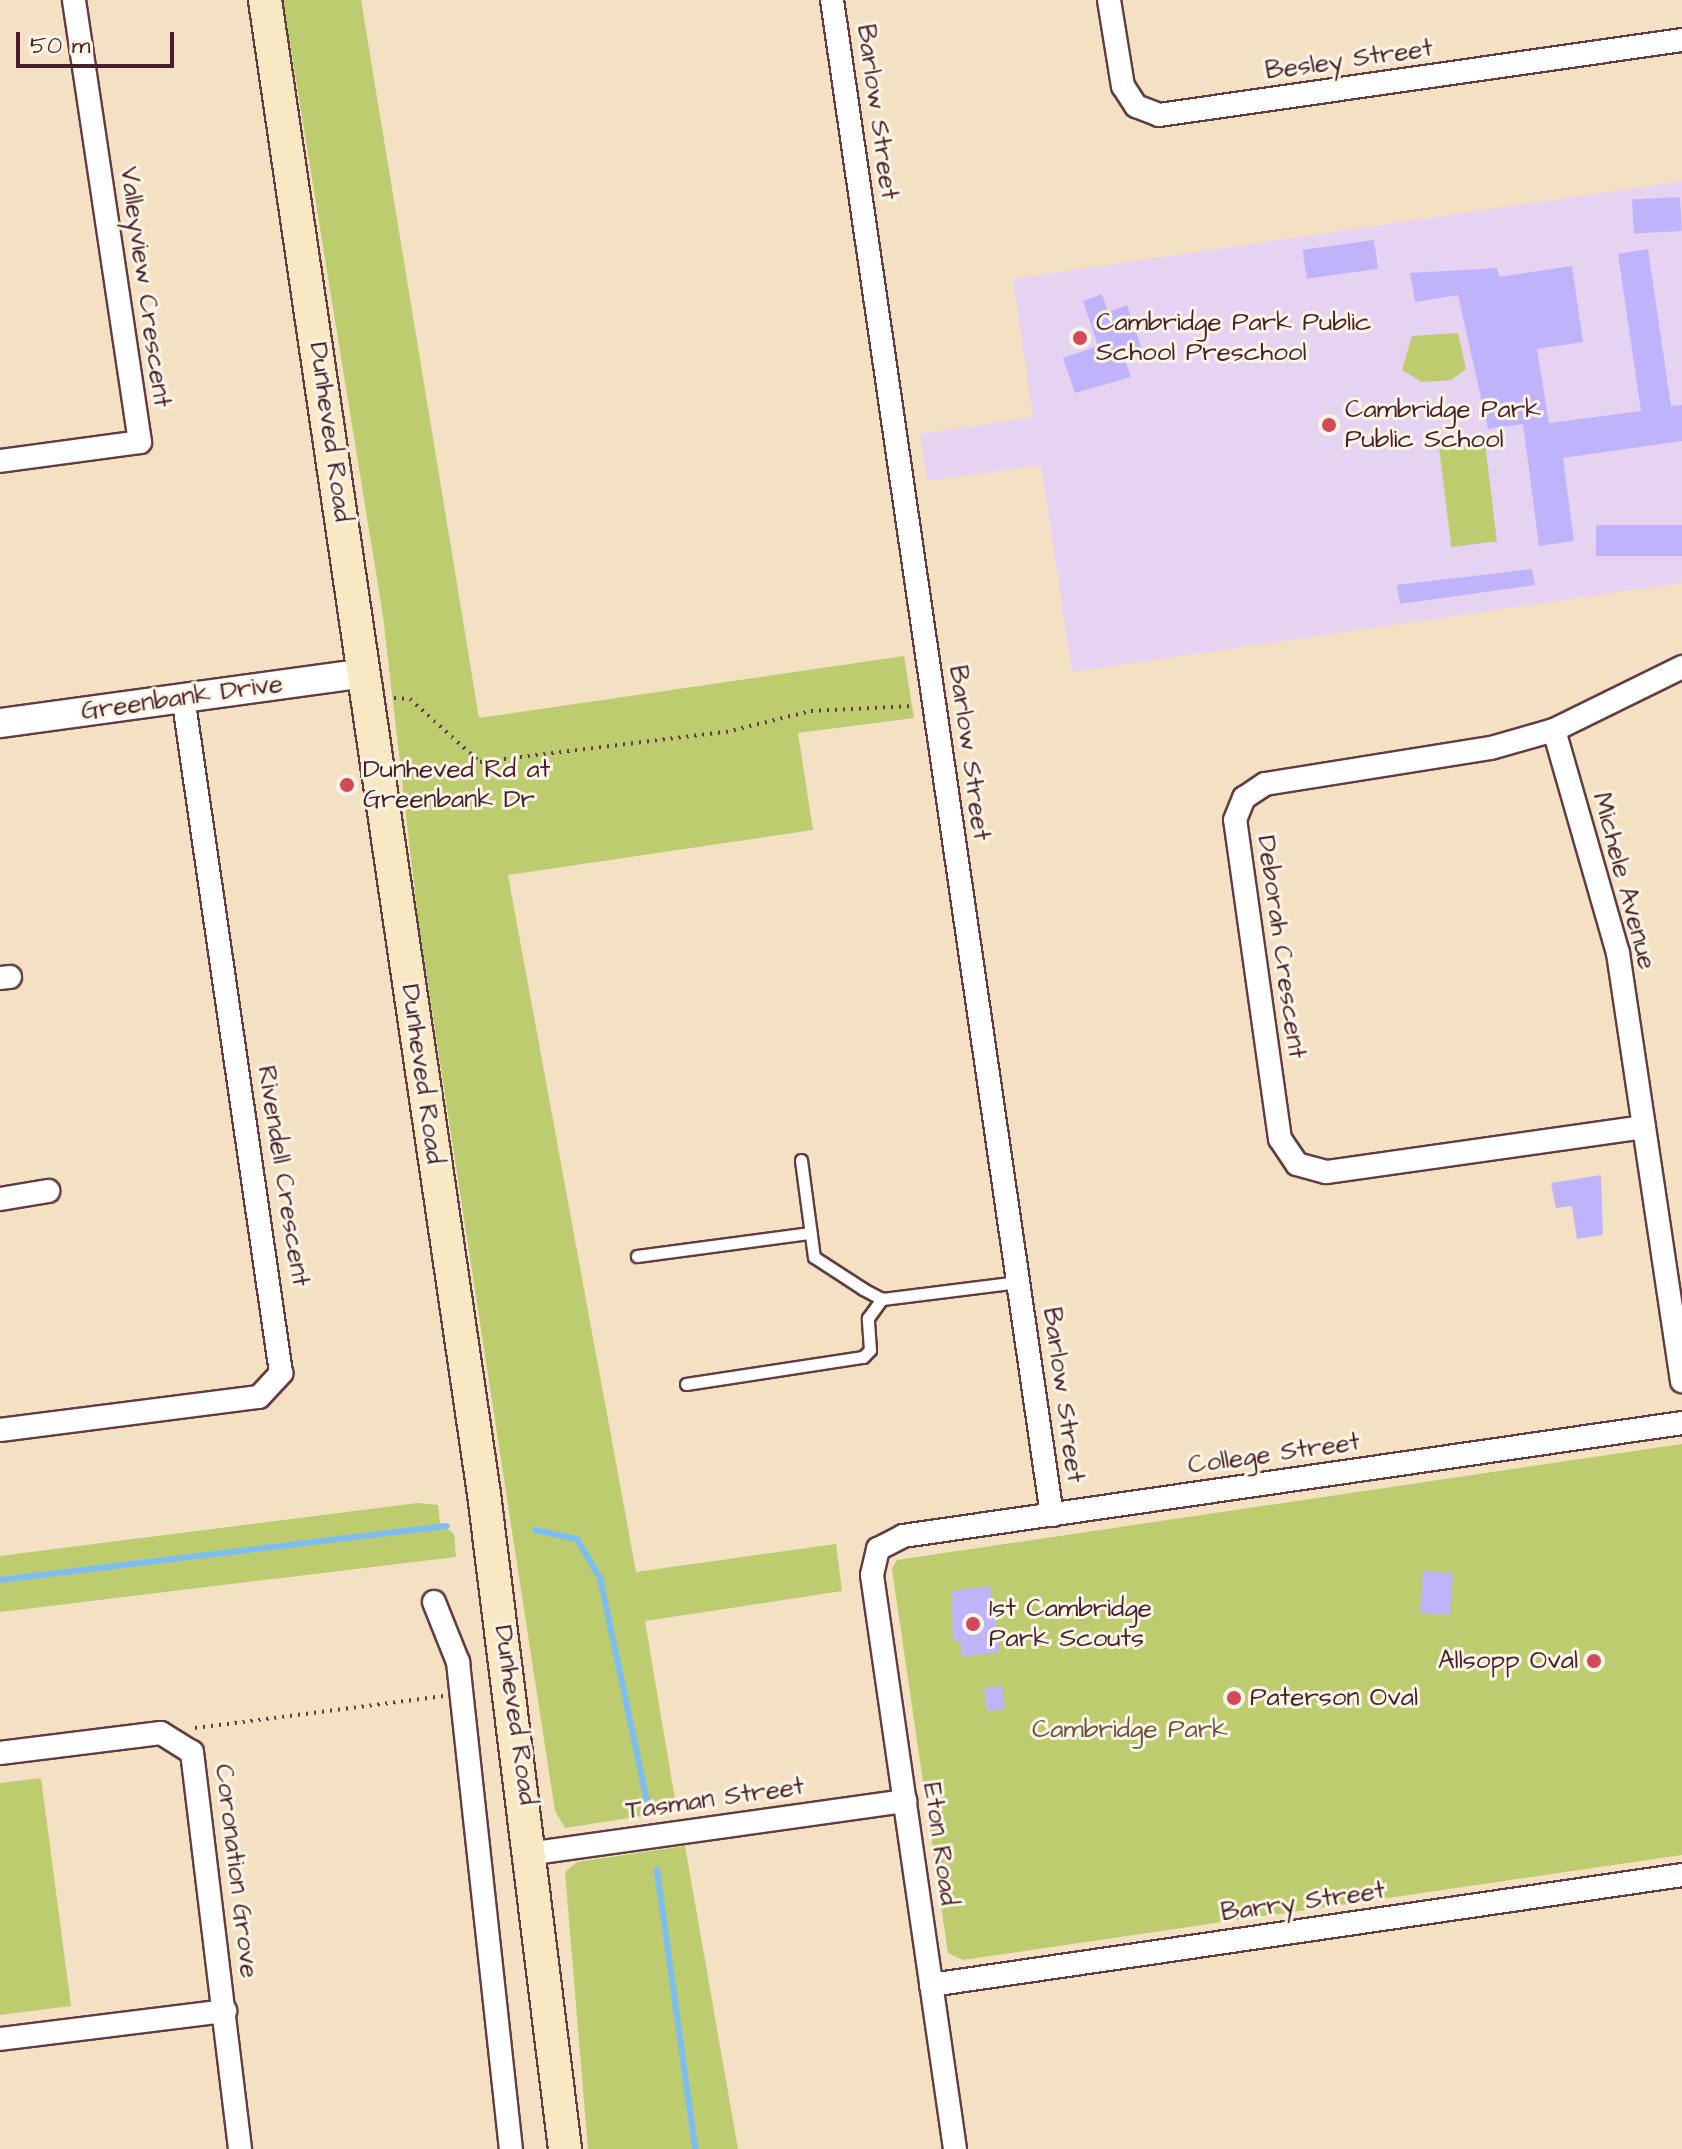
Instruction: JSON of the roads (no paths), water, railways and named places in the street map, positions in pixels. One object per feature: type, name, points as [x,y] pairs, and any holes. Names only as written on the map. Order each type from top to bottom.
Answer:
[{"type":"main road","name":"Dunheved Road","points":[[265,0],[534,1853],[565,2149]]},
{"type":"street","name":"Valleyview Crescent","points":[[0,461],[140,442],[74,0]]},
{"type":"street","name":"Barlow Street","points":[[832,0],[1052,1515]]},
{"type":"street","name":"Besley Street","points":[[1109,0],[1123,86],[1136,106],[1159,115],[1682,40]]},
{"type":"street","name":"Deborah Crescent","points":[[1644,1127],[1326,1172],[1297,1164],[1280,1139],[1235,829],[1240,804],[1272,782],[1450,756],[1554,730],[1682,667]]},
{"type":"street","name":"Greenbank Drive","points":[[0,723],[364,673]]},
{"type":"street","name":"Rivendell Crescent","points":[[0,1430],[255,1397],[281,1373],[183,696]]},
{"type":"street","name":"Michele Avenue","points":[[1554,730],[1615,939],[1682,1381]]},
{"type":"street","points":[[0,1199],[48,1191]]},
{"type":"street","name":"College Street","points":[[878,1549],[903,1536],[1682,1423]]},
{"type":"street","name":"Eton Road","points":[[878,1549],[872,1575],[955,2149]]},
{"type":"street","name":"Dunheved Road","points":[[434,1602],[458,1662],[511,2149]]},
{"type":"street","name":"Coronation Grove","points":[[0,1753],[161,1733],[186,1744],[197,1771],[240,2149]]},
{"type":"street","name":"Tasman Street","points":[[534,1853],[905,1801]]},
{"type":"street","name":"Barry Street","points":[[931,1985],[1682,1875]]},
{"type":"street","points":[[0,2039],[225,2011]]},
{"type":"lane","points":[[801,1160],[810,1233],[818,1261],[882,1299],[1019,1282]]},
{"type":"lane","points":[[637,1256],[810,1233]]},
{"type":"lane","points":[[686,1384],[863,1357],[870,1350],[868,1318],[882,1299]]},
{"type":"waterway","points":[[0,1580],[447,1526]]},
{"type":"waterway","points":[[535,1530],[577,1539],[600,1578],[649,1810]]},
{"type":"waterway","points":[[657,1870],[695,2149]]},
{"type":"place","name":"Cambridge Park Public School Preschool","points":[[1080,338]]},
{"type":"place","name":"Cambridge Park Public School","points":[[1329,425]]},
{"type":"place","name":"Dunheved Rd at Greenbank Dr","points":[[347,785]]},
{"type":"place","name":"1st Cambridge Park Scouts","points":[[973,1624]]},
{"type":"place","name":"Allsopp Oval","points":[[1594,1661]]},
{"type":"place","name":"Paterson Oval","points":[[1234,1698]]},
{"type":"park label","name":"Cambridge Park","points":[[1130,1730]]}]
